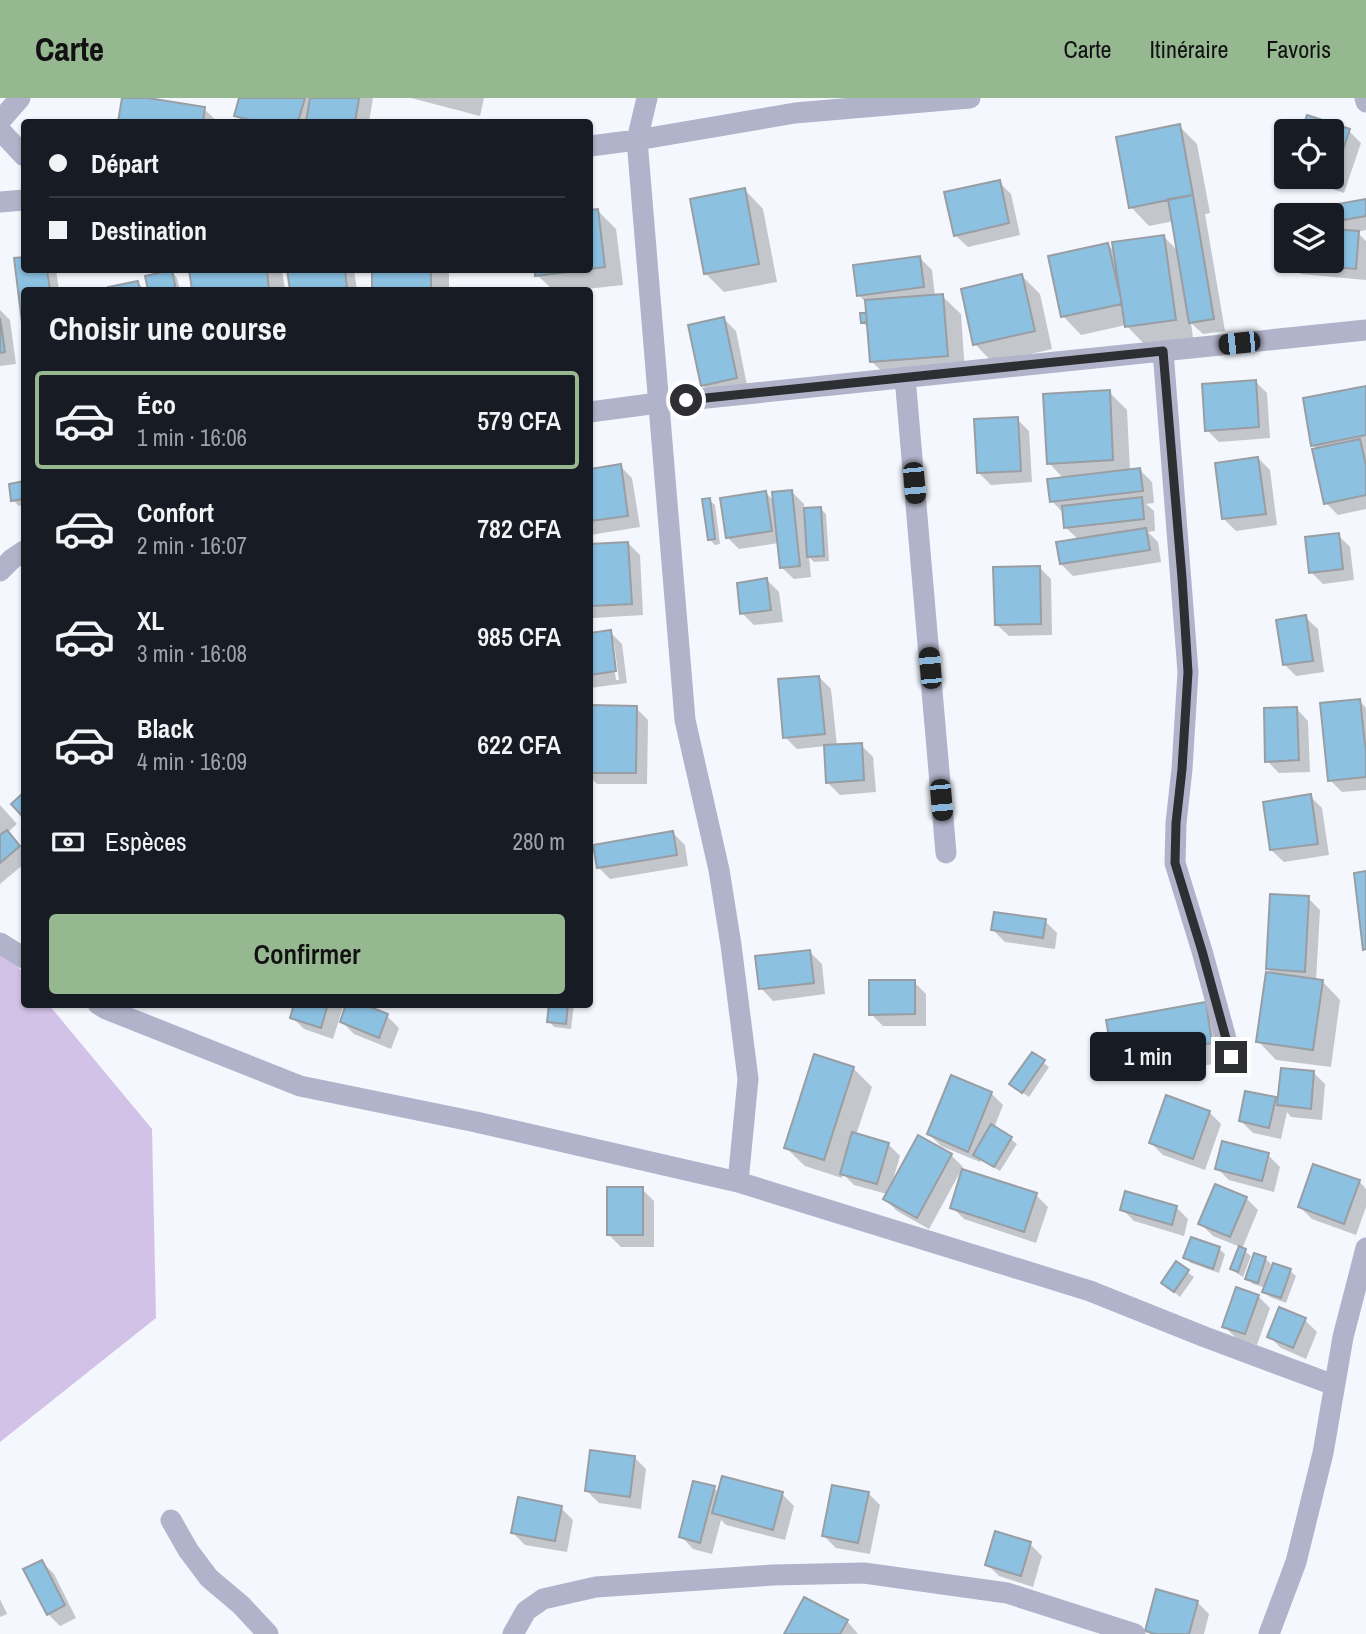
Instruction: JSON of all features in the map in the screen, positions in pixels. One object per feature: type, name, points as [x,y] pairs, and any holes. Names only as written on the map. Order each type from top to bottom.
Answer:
[{"type":"street","points":[[0,121],[20,98]]},
{"type":"street","points":[[647,98],[636,141],[685,720],[719,870],[748,1079],[738,1182]]},
{"type":"street","points":[[593,146],[636,141],[795,113],[970,98]]},
{"type":"street","points":[[0,130],[21,153]]},
{"type":"street","points":[[0,202],[21,200]]},
{"type":"street","points":[[593,412],[1366,330]]},
{"type":"street","points":[[1163,351],[1188,672],[1175,863],[1231,1057]]},
{"type":"street","points":[[905,377],[946,853]]},
{"type":"street","points":[[0,571],[21,553]]},
{"type":"street","points":[[0,943],[21,956]]},
{"type":"street","points":[[106,1008],[300,1086],[476,1122],[738,1182],[1090,1291],[1334,1385]]},
{"type":"street","points":[[1269,1634],[1296,1562],[1324,1453],[1343,1337],[1366,1248]]},
{"type":"street","points":[[171,1520],[188,1550],[209,1578],[241,1605],[268,1634]]},
{"type":"street","points":[[513,1634],[526,1611],[543,1599],[596,1587],[774,1574],[864,1573],[1007,1593],[1135,1634]]},
{"type":"shaded area","points":[[0,946],[21,970],[21,1008],[51,1008],[152,1129],[156,1318],[0,1442]]},
{"type":"building","points":[[122,98],[148,98],[205,107],[203,119],[118,119]]},
{"type":"building","points":[[239,98],[305,98],[299,119],[246,119],[234,116]]},
{"type":"building","points":[[310,98],[359,98],[356,119],[306,119]]},
{"type":"building","points":[[1180,124],[1193,195],[1129,208],[1116,137]]},
{"type":"building","points":[[1344,127],[1350,129],[1344,147]]},
{"type":"building","points":[[1000,180],[1009,223],[954,236],[944,192]]},
{"type":"building","points":[[745,188],[759,264],[704,274],[690,199]]},
{"type":"building","points":[[1193,195],[1214,319],[1189,323],[1168,199]]},
{"type":"building","points":[[1366,199],[1366,216],[1344,220],[1343,203]]},
{"type":"building","points":[[598,209],[605,267],[593,269],[593,210]]},
{"type":"building","points":[[1344,230],[1359,231],[1356,269],[1344,268]]},
{"type":"building","points":[[1164,235],[1176,320],[1125,327],[1112,242]]},
{"type":"building","points":[[1108,243],[1122,304],[1061,317],[1048,256]]},
{"type":"building","points":[[920,256],[924,287],[857,296],[853,265]]},
{"type":"building","points":[[21,257],[21,273],[47,273],[50,287],[21,287],[21,315],[14,258]]},
{"type":"building","points":[[173,273],[175,287],[147,287],[145,276]]},
{"type":"building","points":[[189,273],[267,273],[269,287],[192,287]]},
{"type":"building","points":[[287,273],[345,273],[347,287],[290,287]]},
{"type":"building","points":[[372,273],[431,273],[431,287],[372,287]]},
{"type":"building","points":[[535,273],[560,273],[535,276]]},
{"type":"building","points":[[1022,274],[1035,331],[973,345],[961,289]]},
{"type":"building","points":[[138,281],[139,287],[108,287]]},
{"type":"building","points":[[943,294],[948,356],[870,362],[865,300]]},
{"type":"building","points":[[860,313],[866,313],[867,322],[861,323]]},
{"type":"building","points":[[724,317],[737,378],[701,386],[688,325]]},
{"type":"building","points":[[0,318],[5,352],[0,353]]},
{"type":"building","points":[[1256,380],[1259,427],[1205,431],[1202,384]]},
{"type":"building","points":[[1366,386],[1366,435],[1311,446],[1303,398]]},
{"type":"building","points":[[1110,390],[1113,460],[1047,464],[1043,394]]},
{"type":"building","points":[[1018,417],[1021,471],[977,473],[974,419]]},
{"type":"building","points":[[1360,439],[1366,465],[1366,495],[1324,504],[1312,449]]},
{"type":"building","points":[[1258,457],[1266,514],[1222,519],[1215,463]]},
{"type":"building","points":[[621,464],[628,516],[593,521],[593,469]]},
{"type":"building","points":[[1140,468],[1143,491],[1050,502],[1047,479]]},
{"type":"building","points":[[21,482],[21,499],[11,501],[9,484]]},
{"type":"building","points":[[792,490],[800,566],[780,568],[772,492]]},
{"type":"building","points":[[766,491],[772,531],[726,538],[720,498]]},
{"type":"building","points":[[1142,497],[1144,519],[1064,528],[1062,506]]},
{"type":"building","points":[[710,498],[715,539],[708,540],[702,499]]},
{"type":"building","points":[[821,507],[824,556],[807,557],[804,508]]},
{"type":"building","points":[[1146,528],[1150,550],[1060,564],[1056,542]]},
{"type":"building","points":[[1339,533],[1343,569],[1309,573],[1305,537]]},
{"type":"building","points":[[628,542],[632,604],[593,606],[593,544]]},
{"type":"building","points":[[1040,566],[1041,624],[995,625],[993,567]]},
{"type":"building","points":[[767,578],[771,610],[740,614],[737,583]]},
{"type":"building","points":[[1306,615],[1313,661],[1283,665],[1276,620]]},
{"type":"building","points":[[611,630],[616,671],[593,675],[593,633]]},
{"type":"building","points":[[819,676],[825,734],[783,738],[778,679]]},
{"type":"building","points":[[1360,699],[1366,777],[1328,781],[1320,703]]},
{"type":"building","points":[[593,705],[637,706],[636,773],[593,773]]},
{"type":"building","points":[[1297,707],[1299,760],[1265,762],[1264,708]]},
{"type":"building","points":[[862,743],[864,780],[826,783],[824,745]]},
{"type":"building","points":[[1311,794],[1318,844],[1270,850],[1263,802]]},
{"type":"building","points":[[21,795],[21,815],[11,804]]},
{"type":"building","points":[[7,830],[20,846],[0,863],[0,835]]},
{"type":"building","points":[[673,831],[677,855],[597,868],[593,845]]},
{"type":"building","points":[[1366,871],[1366,949],[1363,950],[1354,873]]},
{"type":"building","points":[[1270,894],[1309,896],[1305,972],[1266,969]]},
{"type":"building","points":[[994,912],[1046,919],[1043,938],[991,930]]},
{"type":"building","points":[[810,950],[814,983],[759,989],[755,956]]},
{"type":"building","points":[[1266,972],[1323,980],[1313,1050],[1256,1042]]},
{"type":"building","points":[[869,980],[915,980],[915,1014],[869,1015]]},
{"type":"building","points":[[1206,1002],[1212,1043],[1113,1060],[1106,1020]]},
{"type":"building","points":[[293,1008],[327,1008],[321,1028],[290,1018]]},
{"type":"building","points":[[345,1008],[373,1008],[388,1014],[379,1038],[340,1022]]},
{"type":"building","points":[[549,1008],[568,1008],[566,1024],[547,1022]]},
{"type":"building","points":[[1032,1052],[1045,1060],[1022,1093],[1009,1084]]},
{"type":"building","points":[[814,1054],[854,1067],[824,1160],[784,1148]]},
{"type":"building","points":[[1281,1068],[1314,1071],[1311,1109],[1277,1105]]},
{"type":"building","points":[[951,1075],[992,1092],[968,1152],[927,1134]]},
{"type":"building","points":[[1245,1091],[1276,1097],[1269,1128],[1239,1121]]},
{"type":"building","points":[[1166,1095],[1210,1111],[1193,1159],[1149,1143]]},
{"type":"building","points":[[991,1124],[1012,1137],[994,1167],[973,1155]]},
{"type":"building","points":[[852,1132],[889,1143],[877,1184],[840,1174]]},
{"type":"building","points":[[918,1135],[952,1154],[917,1218],[883,1199]]},
{"type":"building","points":[[1222,1141],[1269,1153],[1262,1181],[1215,1169]]},
{"type":"building","points":[[1313,1164],[1360,1180],[1344,1224],[1298,1207]]},
{"type":"building","points":[[962,1169],[1037,1193],[1024,1232],[950,1208]]},
{"type":"building","points":[[1215,1184],[1247,1197],[1230,1237],[1198,1224]]},
{"type":"building","points":[[607,1187],[643,1187],[643,1235],[607,1235]]},
{"type":"building","points":[[1125,1191],[1177,1206],[1172,1225],[1120,1210]]},
{"type":"building","points":[[1191,1237],[1220,1247],[1213,1269],[1183,1258]]},
{"type":"building","points":[[1239,1246],[1246,1249],[1238,1272],[1230,1269]]},
{"type":"building","points":[[1254,1253],[1266,1257],[1258,1283],[1245,1279]]},
{"type":"building","points":[[1176,1261],[1189,1270],[1174,1292],[1161,1283]]},
{"type":"building","points":[[1273,1263],[1291,1269],[1281,1298],[1262,1292]]},
{"type":"building","points":[[1236,1287],[1259,1295],[1245,1334],[1222,1327]]},
{"type":"building","points":[[1279,1307],[1306,1318],[1293,1348],[1267,1337]]},
{"type":"building","points":[[590,1450],[635,1456],[630,1497],[585,1491]]},
{"type":"building","points":[[722,1476],[783,1492],[773,1530],[712,1513]]},
{"type":"building","points":[[693,1481],[715,1486],[700,1543],[679,1537]]},
{"type":"building","points":[[832,1485],[869,1492],[858,1543],[822,1536]]},
{"type":"building","points":[[518,1497],[562,1506],[555,1541],[511,1533]]},
{"type":"building","points":[[995,1531],[1031,1542],[1021,1576],[985,1565]]},
{"type":"building","points":[[42,1560],[65,1605],[47,1615],[23,1569]]},
{"type":"building","points":[[1156,1589],[1198,1601],[1189,1634],[1156,1634],[1145,1631]]},
{"type":"building","points":[[804,1597],[848,1620],[840,1634],[784,1634]]},
{"type":"route","points":[[686,400],[1163,351],[1188,672],[1175,863],[1231,1057]]}]
